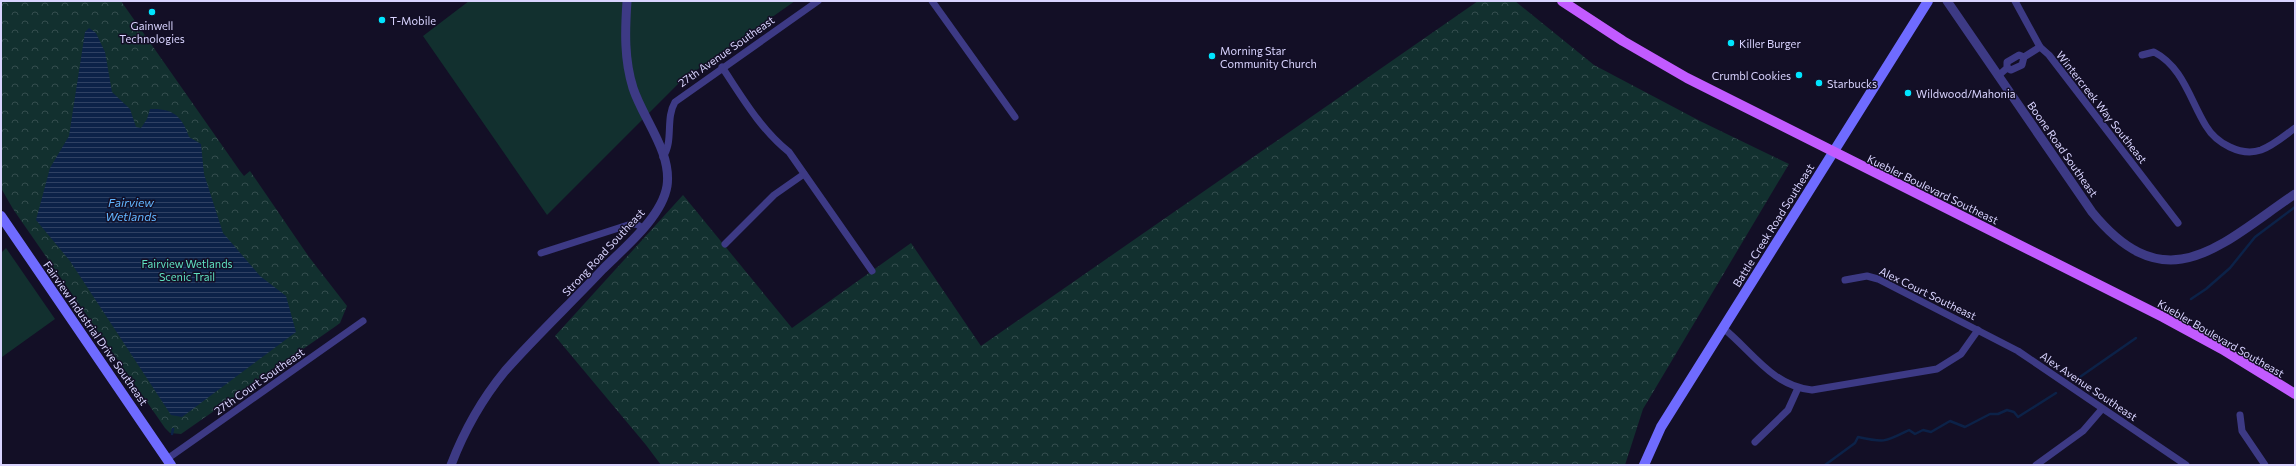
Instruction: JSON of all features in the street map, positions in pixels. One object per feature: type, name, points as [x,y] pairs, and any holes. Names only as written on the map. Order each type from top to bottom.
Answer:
[{"type":"main road","name":"Kuebler Boulevard Southeast","points":[[1562,1],[1661,65],[1833,153],[2162,317],[2222,349],[2295,394]]},
{"type":"main road","name":"Battle Creek Road Southeast","points":[[1644,465],[1661,427],[1928,1]]},
{"type":"main road","name":"Fairview Industrial Drive Southeast","points":[[1,216],[169,462]]},
{"type":"street","name":"Strong Road Southeast","points":[[451,465],[481,404],[506,371],[643,228],[657,210],[665,195],[668,178],[663,157],[638,102],[628,68],[625,38],[627,1]]},
{"type":"street","name":"27th Avenue Southeast","points":[[663,157],[668,147],[670,116],[675,102],[722,67],[818,1]]},
{"type":"street","points":[[932,1],[1015,117]]},
{"type":"street","name":"Boone Road Southeast","points":[[1947,1],[2079,194],[2107,230],[2129,247],[2145,255],[2168,260],[2188,259],[2214,249],[2295,194]]},
{"type":"street","name":"Wintercreek Way Southeast","points":[[2015,1],[2040,47],[2049,55],[2178,223]]},
{"type":"street","points":[[1998,76],[2006,68],[2011,70],[2022,65],[2024,57],[2040,47]]},
{"type":"street","points":[[2142,56],[2154,52],[2170,65],[2188,90],[2210,132],[2233,149],[2251,152],[2260,150],[2295,128]]},
{"type":"street","points":[[722,67],[760,122],[777,143],[789,152],[872,271]]},
{"type":"street","points":[[725,244],[774,195],[804,174]]},
{"type":"street","points":[[541,253],[628,225],[636,224],[643,228]]},
{"type":"street","name":"Alex Court Southeast","points":[[1845,280],[1866,276],[1878,279],[1978,330]]},
{"type":"street","name":"27th Court Southeast","points":[[169,462],[363,321]]},
{"type":"street","points":[[1723,328],[1765,369],[1780,380],[1798,388],[1822,389],[1938,369],[1961,354],[1978,330]]},
{"type":"street","name":"Alex Avenue Southeast","points":[[1978,330],[2018,351],[2186,465]]},
{"type":"street","points":[[1755,442],[1788,410],[1798,388]]},
{"type":"street","points":[[2036,465],[2084,431],[2102,409]]},
{"type":"street","points":[[2240,415],[2242,431],[2265,465]]},
{"type":"green space","name":"Fairview Wetlands Scenic Trail","points":[[1,1],[121,1],[240,171],[244,176],[250,171],[309,257],[347,306],[340,323],[181,434],[170,433],[165,428],[13,209],[1,188]]},
{"type":"green space","points":[[469,1],[795,1],[681,81],[547,215],[423,36]]},
{"type":"green space","points":[[1478,1],[1515,1],[1594,65],[1700,121],[1789,164],[1643,409],[1625,465],[661,465],[555,336],[683,195],[792,328],[911,243],[981,346]]},
{"type":"green space","points":[[6,248],[55,319],[2,357],[1,253]]},
{"type":"water","name":"Fairview Wetlands","points":[[89,28],[96,33],[105,52],[112,92],[130,109],[136,127],[141,128],[147,119],[150,109],[165,110],[176,115],[183,124],[189,137],[201,144],[204,174],[223,233],[260,276],[286,296],[296,332],[182,417],[171,415],[70,261],[36,220],[50,168],[69,136],[85,32]]},
{"type":"waterway","points":[[2191,299],[2206,289],[2230,268],[2255,237],[2295,207]]},
{"type":"waterway","points":[[2077,379],[2136,338]]},
{"type":"waterway","points":[[1825,465],[1855,443],[1858,437],[1880,441],[1895,437],[1909,430],[1915,434],[1923,430],[1931,432],[1950,421],[1965,427],[1990,414],[1998,414],[2007,410],[2014,412],[2018,417],[2056,393]]},
{"type":"waterway","points":[[172,434],[173,429]]},
{"type":"place","name":"Gainwell Technologies","points":[[152,12]]},
{"type":"place","name":"T-Mobile","points":[[382,20]]},
{"type":"place","name":"Killer Burger","points":[[1731,43]]},
{"type":"place","name":"Morning Star Community Church","points":[[1212,56]]},
{"type":"place","name":"Crumbl Cookies","points":[[1799,75]]},
{"type":"place","name":"Starbucks","points":[[1819,83]]},
{"type":"place","name":"Wildwood/Mahonia","points":[[1908,93]]}]
